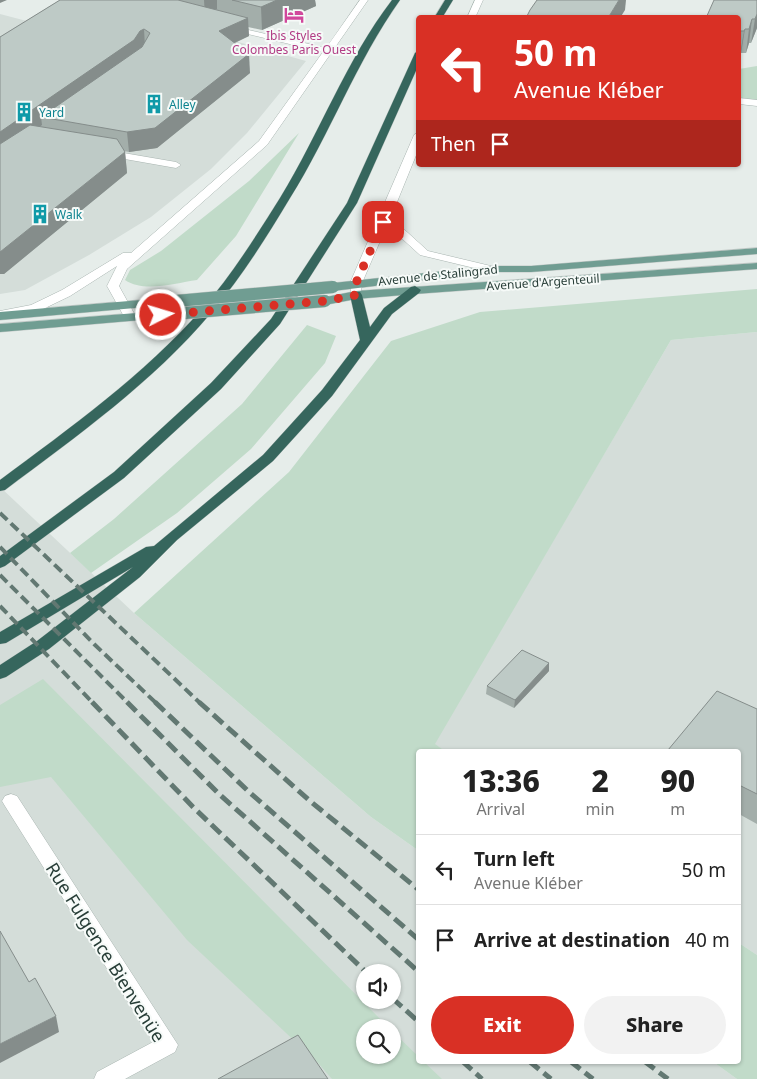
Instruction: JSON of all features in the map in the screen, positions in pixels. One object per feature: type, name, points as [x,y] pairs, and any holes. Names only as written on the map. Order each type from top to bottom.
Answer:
[{"type":"highway","points":[[0,487],[83,424],[148,368],[198,321],[233,276],[277,211],[314,148],[367,42],[396,0]]},
{"type":"highway","points":[[440,15],[449,0]]},
{"type":"highway","points":[[0,563],[119,475],[216,386],[276,321],[352,203],[416,60]]},
{"type":"highway","points":[[356,289],[366,339]]},
{"type":"highway","points":[[0,673],[43,645],[135,574],[172,537],[268,458],[327,393],[388,311],[415,290]]},
{"type":"highway","points":[[0,639],[172,537]]},
{"type":"highway","points":[[0,573],[21,548]]},
{"type":"main road","name":"Avenue de Stalingrad","points":[[0,315],[333,287],[356,289],[491,268],[531,269],[757,251]]},
{"type":"main road","name":"Avenue d'Argenteuil","points":[[0,328],[325,301],[356,289],[415,290],[757,266]]},
{"type":"street","points":[[130,318],[114,286],[122,267],[263,143],[364,0]]},
{"type":"street","points":[[472,15],[479,0]]},
{"type":"street","points":[[224,26],[328,52]]},
{"type":"street","points":[[741,101],[757,103]]},
{"type":"street","points":[[356,289],[416,142]]},
{"type":"street","points":[[98,152],[176,165]]},
{"type":"street","points":[[389,206],[391,223],[424,253],[452,261],[491,268]]},
{"type":"street","points":[[0,315],[35,308],[77,288],[166,229]]},
{"type":"street","name":"Rue Fulgence Bienvenüe","points":[[11,801],[167,1045],[105,1079]]},
{"type":"shaded area","points":[[0,14],[122,46],[192,29],[306,61],[247,133],[211,169],[151,217],[89,255],[25,290],[0,294]]},
{"type":"shaded area","points":[[757,332],[757,955],[741,944],[741,749],[442,749],[434,744],[671,340]]},
{"type":"shaded area","points":[[0,487],[134,613],[371,817],[416,849],[416,1064],[716,1064],[737,1079],[0,1079]]},
{"type":"green space","points":[[757,66],[757,101],[741,98],[741,69]]},
{"type":"green space","points":[[299,133],[236,236],[197,280],[150,287],[133,284],[125,280],[130,270],[161,251],[249,181]]},
{"type":"green space","points":[[757,289],[757,332],[671,340],[435,744],[442,749],[416,749],[416,849],[371,817],[134,613],[289,472],[391,341],[480,312]]},
{"type":"green space","points":[[307,325],[336,336],[325,363],[251,449],[177,513],[91,573],[70,553],[114,519],[242,404]]},
{"type":"green space","points":[[43,679],[356,995],[356,1009],[370,1009],[380,1019],[356,1019],[356,1064],[401,1064],[401,1040],[416,1054],[416,1064],[426,1064],[442,1079],[332,1079],[318,1063],[187,940],[51,777],[0,787],[0,705]]},
{"type":"green space","points":[[741,944],[757,955],[757,1079],[737,1079],[716,1064],[741,1064]]},
{"type":"building","points":[[60,0],[178,0],[248,18],[219,31],[249,54],[155,128],[127,132],[41,117],[142,47],[150,33],[144,29],[140,31],[134,40],[0,132],[0,37]]},
{"type":"building","points":[[232,0],[277,0],[261,7]]},
{"type":"building","points":[[537,0],[619,0],[610,15],[528,15]]},
{"type":"building","points":[[714,0],[757,0],[755,19],[752,19],[749,29],[744,31],[741,31],[741,15],[707,15]]},
{"type":"building","points":[[30,125],[117,139],[125,152],[0,252],[0,144]]},
{"type":"building","points":[[522,650],[549,663],[515,700],[487,686]]},
{"type":"building","points":[[717,691],[757,709],[757,794],[741,786],[741,749],[669,749]]},
{"type":"building","points":[[0,931],[29,982],[35,978],[56,1016],[0,1044]]},
{"type":"building","points":[[298,1035],[328,1079],[218,1079]]},
{"type":"railway","points":[[0,513],[200,703]]},
{"type":"railway","points":[[0,547],[94,644],[156,703]]},
{"type":"railway","points":[[0,575],[219,794],[416,969]]},
{"type":"railway","points":[[0,606],[93,703]]},
{"type":"railway","points":[[92,702],[193,807],[358,964]]},
{"type":"railway","points":[[155,702],[248,791],[416,937]]},
{"type":"railway","points":[[199,702],[310,801],[416,888]]},
{"type":"railway","points":[[401,1006],[416,1019]]},
{"type":"railway","points":[[465,1064],[482,1079]]},
{"type":"railway","points":[[533,1064],[551,1079]]},
{"type":"railway","points":[[574,1064],[593,1079]]},
{"type":"railway","points":[[648,1064],[668,1079]]},
{"type":"place","name":"Ibis Styles Colombes Paris Ouest","points":[[294,15]]},
{"type":"place","name":"Alley","points":[[154,104]]},
{"type":"place","name":"Yard","points":[[24,112]]},
{"type":"place","name":"Walk","points":[[40,214]]},
{"type":"route","points":[[161,315],[325,301],[356,295],[356,283],[383,222]]}]
